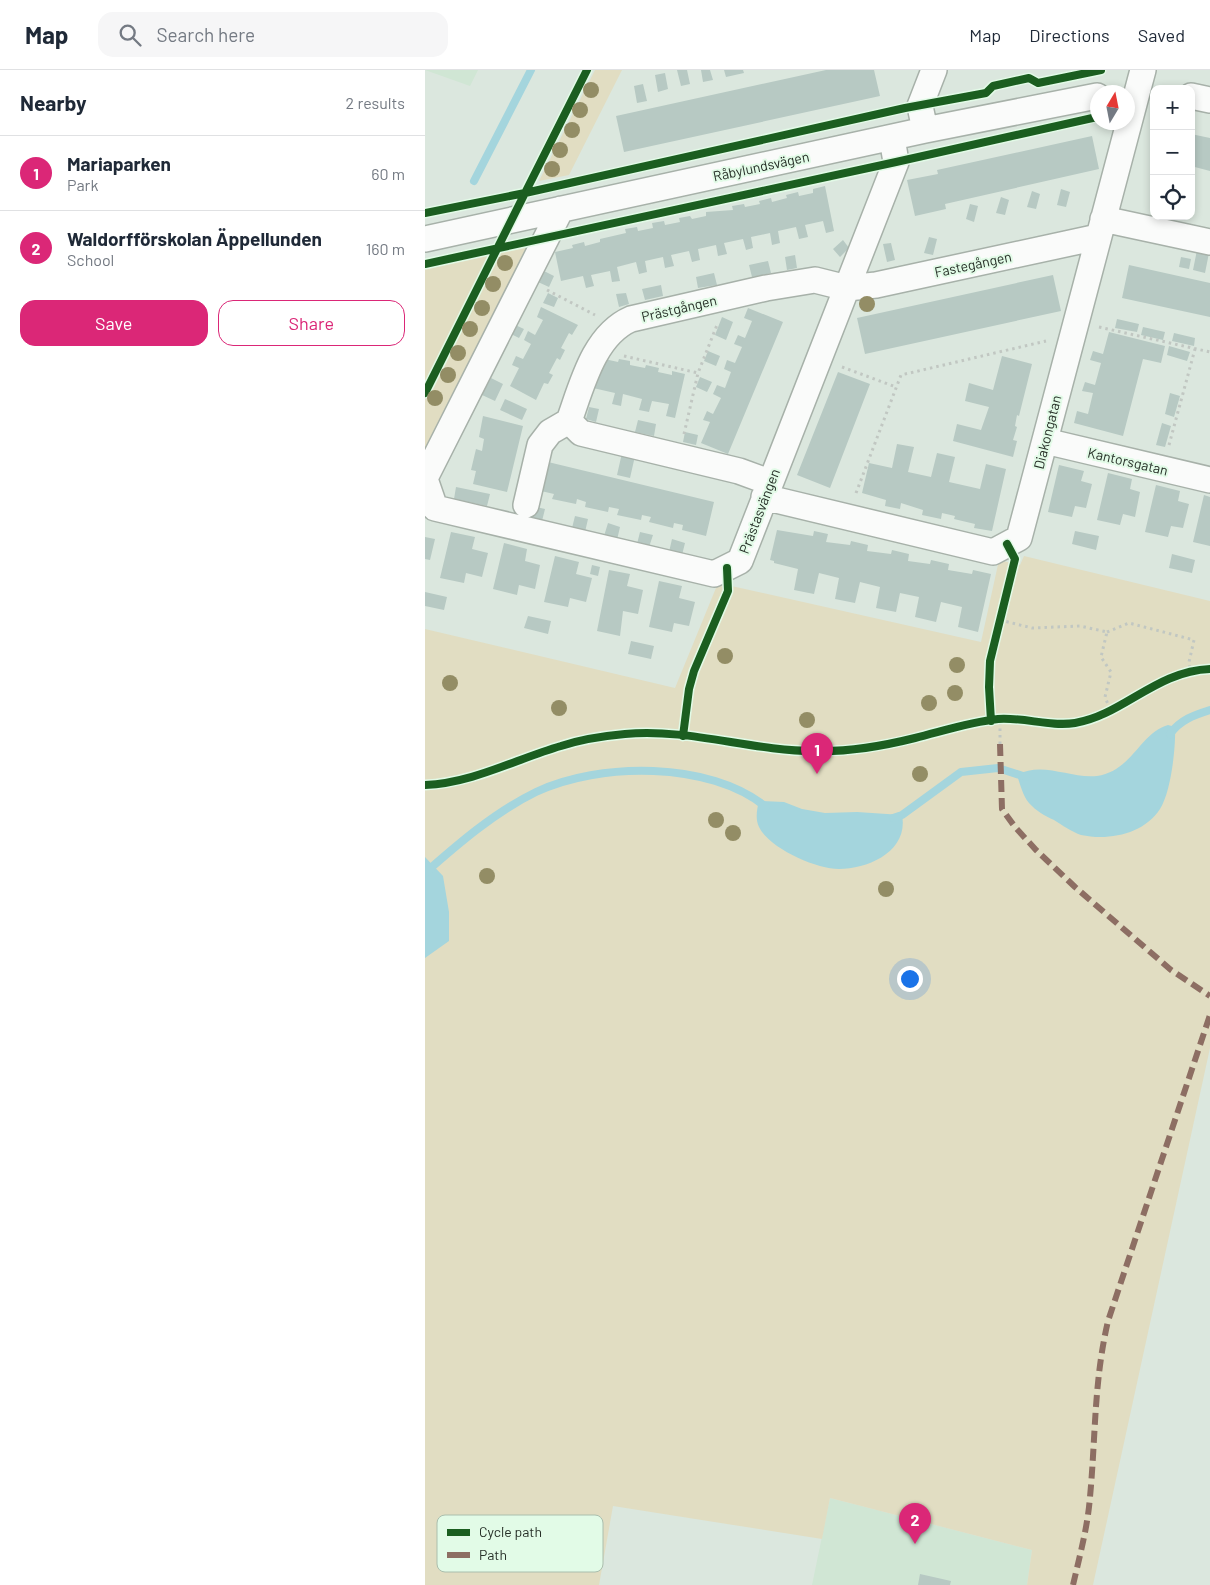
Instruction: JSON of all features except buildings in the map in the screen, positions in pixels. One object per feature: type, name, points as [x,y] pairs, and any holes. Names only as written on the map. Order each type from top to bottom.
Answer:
[{"type":"street","points":[[925,130],[920,106],[934,70]]},
{"type":"street","name":"Diakongatan","points":[[766,490],[849,518],[993,552],[1019,538],[1073,328],[1139,86]]},
{"type":"street","name":"Råbylundsvägen","points":[[425,239],[925,130],[1090,97]]},
{"type":"street","points":[[1195,97],[1210,100]]},
{"type":"street","name":"Prästasvängen","points":[[561,209],[527,280],[425,479],[435,508],[714,574],[740,561],[766,490],[896,162],[892,138]]},
{"type":"street","points":[[1101,228],[1210,242]]},
{"type":"street","name":"Fastegången","points":[[847,288],[875,285],[1101,228]]},
{"type":"street","name":"Prästgången","points":[[605,341],[631,319],[729,296],[815,280],[847,288]]},
{"type":"street","points":[[526,505],[540,445],[550,432],[569,420],[581,387],[605,341]]},
{"type":"street","points":[[569,420],[581,432],[739,470],[766,490]]},
{"type":"street","name":"Kantorsgatan","points":[[1045,441],[1210,480]]},
{"type":"path","points":[[527,280],[597,316],[605,341],[698,373]]},
{"type":"path","points":[[679,456],[698,373],[729,296]]},
{"type":"path","points":[[849,518],[858,487],[901,375],[1073,328],[1210,352]]},
{"type":"path","points":[[1163,469],[1195,349]]},
{"type":"path","points":[[818,358],[896,387]]},
{"type":"path","points":[[1002,611],[999,623],[1032,628],[1081,626],[1107,632],[1129,623],[1194,640],[1189,662],[1194,671],[1179,675]]},
{"type":"path","points":[[1107,632],[1101,657],[1111,672],[1105,697],[1107,711],[1118,705]]},
{"type":"path","points":[[991,720],[1003,719],[999,744]]},
{"type":"shaded area","points":[[425,70],[478,70],[470,86]]},
{"type":"shaded area","points":[[595,70],[622,70],[569,175],[539,181]]},
{"type":"shaded area","points":[[536,243],[425,459],[425,266]]},
{"type":"shaded area","points":[[1024,556],[1210,601],[1210,1048],[1093,1585],[1027,1585],[1032,1550],[830,1498],[822,1539],[613,1506],[603,1562],[603,1515],[437,1515],[437,1572],[601,1572],[599,1585],[425,1585],[425,629],[675,688],[718,583],[981,642],[999,560],[1020,565]]},
{"type":"shaded area","points":[[830,1498],[1032,1550],[1027,1585],[812,1585]]},
{"type":"water","points":[[1168,725],[1175,727],[1175,736],[1174,757],[1167,792],[1160,809],[1153,818],[1135,830],[1114,836],[1092,837],[1081,835],[1041,813],[1025,797],[1017,775],[1037,770],[1087,776],[1109,773],[1127,760],[1158,729]]},
{"type":"water","points":[[759,801],[784,802],[802,809],[825,813],[857,812],[902,815],[903,828],[893,848],[884,856],[862,866],[839,869],[829,868],[794,856],[764,835],[757,821]]},
{"type":"water","points":[[425,857],[443,876],[449,912],[449,941],[425,958]]},
{"type":"waterway","points":[[474,181],[531,70]]},
{"type":"waterway","points":[[1170,734],[1183,722],[1210,710]]},
{"type":"waterway","points":[[893,818],[902,815],[961,772],[998,768],[1026,777]]},
{"type":"waterway","points":[[425,873],[478,829],[521,800],[562,782],[591,775],[622,771],[654,771],[685,774],[715,781],[743,792],[766,807]]},
{"type":"marked path","points":[[1000,744],[1002,809],[1015,827],[1075,887],[1171,970],[1210,996]]},
{"type":"marked path","points":[[1073,1585],[1089,1507],[1097,1391],[1108,1321],[1210,1015]]},
{"type":"cycle path","points":[[525,193],[587,70]]},
{"type":"cycle path","points":[[525,193],[905,108],[986,93],[993,86],[1029,78],[1038,83],[1101,70]]},
{"type":"cycle path","points":[[425,264],[1090,119]]},
{"type":"cycle path","points":[[425,213],[525,193],[425,393]]},
{"type":"cycle path","points":[[991,721],[990,661],[1015,559],[1007,544]]},
{"type":"cycle path","points":[[683,736],[689,689],[694,671],[728,591],[727,568]]},
{"type":"cycle path","points":[[425,785],[460,780],[577,741],[625,734],[673,734],[767,748],[828,751],[878,746],[988,720],[1017,719],[1056,724],[1075,723],[1109,711],[1173,677],[1210,669]]},
{"type":"place","name":"Mariaparken","points":[[817,774]]},
{"type":"place","name":"Waldorfförskolan Äppellunden","points":[[915,1544]]}]
